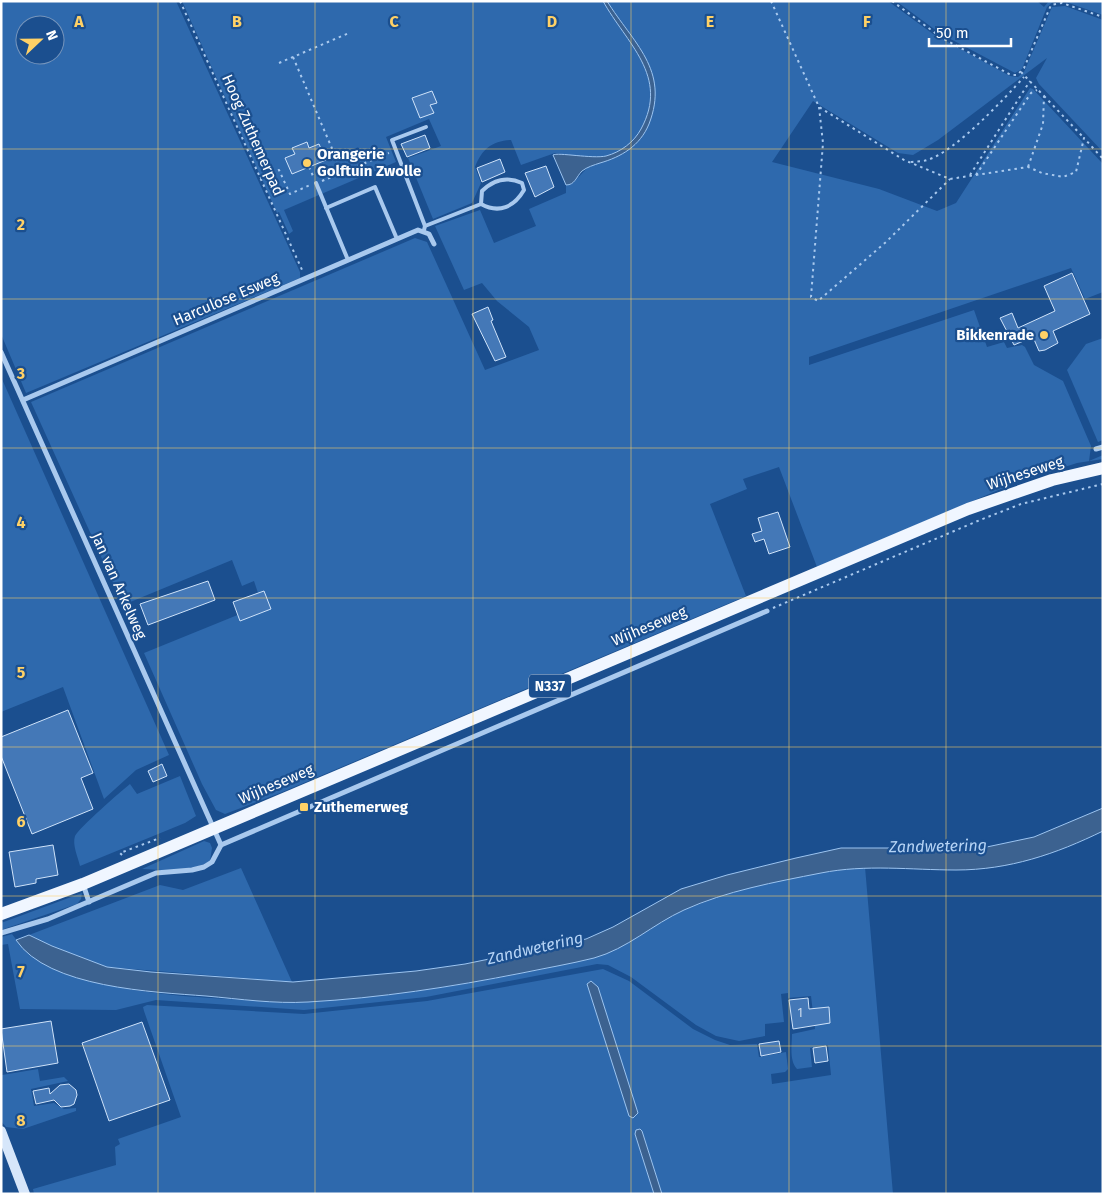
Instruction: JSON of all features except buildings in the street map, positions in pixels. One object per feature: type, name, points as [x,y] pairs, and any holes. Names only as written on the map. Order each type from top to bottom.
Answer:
[{"type":"main road","name":"Wijheseweg","points":[[1,914],[83,884],[968,509],[1052,480],[1103,468]]},
{"type":"street","name":"Harculose Esweg","points":[[23,400],[425,228]]},
{"type":"street","points":[[425,228],[434,244]]},
{"type":"street","name":"Jan van Arkelweg","points":[[1,352],[214,829]]},
{"type":"street","points":[[1096,449],[1103,447]]},
{"type":"street","points":[[1,933],[37,923],[156,873],[204,867],[212,862],[221,846],[767,611]]},
{"type":"street","points":[[214,829],[221,846]]},
{"type":"street","points":[[83,884],[89,902]]},
{"type":"street","points":[[1,1131],[25,1194]]},
{"type":"lane","points":[[426,127],[392,140],[425,228],[481,204],[491,209],[503,209],[514,204],[524,190],[522,183],[514,180],[490,183],[482,191],[481,204]]},
{"type":"lane","points":[[316,183],[348,260]]},
{"type":"lane","points":[[326,208],[375,188],[397,239]]},
{"type":"path","name":"Hoog Zuthemerpad","points":[[180,1],[305,278]]},
{"type":"path","points":[[771,1],[819,107],[823,143],[811,297],[818,301],[886,242],[950,180],[970,175],[1028,167],[1042,173],[1062,177],[1076,172],[1084,138]]},
{"type":"path","points":[[892,1],[942,38],[1011,75],[1021,72],[1052,5],[1062,3],[1103,17]]},
{"type":"path","points":[[279,63],[349,33]]},
{"type":"path","points":[[294,57],[342,172]]},
{"type":"path","points":[[1021,72],[1103,159]]},
{"type":"path","points":[[909,162],[928,160],[955,144],[995,108],[1024,77]]},
{"type":"path","points":[[970,175],[1030,82]]},
{"type":"path","points":[[976,175],[1031,93],[1037,90]]},
{"type":"path","points":[[1028,167],[1044,124],[1044,96]]},
{"type":"path","points":[[819,107],[909,162],[950,180]]},
{"type":"path","points":[[260,178],[279,170],[290,194],[396,150]]},
{"type":"path","points":[[309,167],[316,183]]},
{"type":"path","name":"Wijheseweg","points":[[767,611],[1022,504],[1103,484]]},
{"type":"shaded area","points":[[1,1],[176,1],[300,272],[300,278],[26,393],[1,334]]},
{"type":"shaded area","points":[[182,1],[888,1],[933,34],[1010,76],[1018,77],[1024,72],[1052,7],[1065,6],[1103,20],[1103,152],[1039,84],[1036,78],[1047,58],[938,140],[913,155],[898,153],[813,101],[772,162],[879,189],[937,211],[956,203],[1030,88],[1033,89],[1103,164],[1103,292],[1085,299],[1071,268],[809,357],[809,365],[974,310],[987,347],[1004,342],[1007,348],[1022,345],[1025,347],[1034,365],[1063,381],[1091,446],[1089,461],[1103,455],[1103,459],[1077,463],[1015,483],[817,567],[779,467],[743,479],[747,489],[710,504],[746,596],[280,793],[225,814],[216,810],[202,784],[144,653],[262,605],[254,581],[242,586],[232,560],[123,605],[31,402],[415,238],[427,242],[485,370],[539,350],[529,327],[497,301],[482,283],[464,290],[435,226],[480,210],[494,243],[536,226],[529,209],[566,193],[566,185],[574,182],[588,167],[602,162],[600,157],[583,157],[555,153],[521,165],[511,140],[498,142],[484,151],[475,167],[481,183],[472,203],[433,219],[408,158],[441,146],[429,119],[386,137],[396,162],[284,210],[293,231],[289,234],[279,212],[277,213]]},
{"type":"shaded area","points":[[603,1],[607,1],[646,58],[652,72],[655,88],[654,105],[649,124],[641,139],[622,154],[586,168],[573,182],[566,185],[553,155],[600,157],[617,152],[631,142],[638,134],[649,110],[651,93],[648,76],[642,61]]},
{"type":"shaded area","points":[[896,1],[1037,1],[1044,7],[1049,1],[1054,1],[1047,7],[1022,69],[1015,73],[941,34]]},
{"type":"shaded area","points":[[1063,1],[1103,1],[1103,15]]},
{"type":"shaded area","points":[[1103,338],[1103,440],[1098,442],[1067,370],[1086,344]]},
{"type":"shaded area","points":[[1,377],[169,755],[136,770],[104,799],[63,687],[1,712]]},
{"type":"shaded area","points":[[180,776],[196,816],[185,823],[80,866],[75,847],[75,836],[110,801],[130,784],[137,794]]},
{"type":"shaded area","points":[[1103,808],[1103,831],[1068,847],[1013,864],[956,870],[888,868],[838,870],[786,880],[734,892],[700,903],[673,916],[618,949],[594,958],[469,983],[389,995],[308,1002],[282,1002],[131,989],[76,978],[52,968],[31,956],[16,940],[29,935],[107,967],[151,972],[293,982],[416,971],[465,964],[586,939],[613,927],[681,889],[727,875],[796,858],[841,848],[982,848],[1034,837]]},
{"type":"shaded area","points":[[204,841],[210,843],[212,848],[210,861],[202,865],[177,870],[142,869]]},
{"type":"shaded area","points":[[865,867],[893,1194],[662,1194],[642,1131],[635,1134],[654,1194],[34,1194],[33,1189],[116,1165],[115,1147],[120,1144],[118,1139],[181,1117],[144,1011],[143,1007],[147,1005],[304,1014],[427,1001],[603,969],[629,981],[693,1029],[715,1040],[730,1045],[757,1044],[759,1057],[786,1052],[788,1069],[785,1072],[771,1074],[772,1084],[831,1075],[828,1045],[810,1048],[812,1067],[797,1069],[794,1066],[792,1034],[815,1029],[811,996],[788,998],[788,993],[781,994],[784,1022],[765,1024],[765,1036],[739,1041],[716,1036],[696,1025],[631,977],[608,965],[597,964],[426,997],[304,1010],[156,1000],[116,1010],[20,1009],[8,944],[1,945],[1,937],[12,934],[33,956],[63,972],[99,983],[138,991],[287,1003],[364,998],[441,988],[594,958],[617,948],[660,922],[704,902],[749,888],[795,877]]},
{"type":"shaded area","points":[[241,868],[292,982],[107,967],[29,935],[160,885],[183,890]]},
{"type":"shaded area","points":[[82,893],[81,899],[77,904],[1,930],[1,923]]},
{"type":"shaded area","points":[[591,981],[598,987],[638,1113],[633,1118],[629,1116],[587,984]]},
{"type":"shaded area","points":[[38,1069],[40,1081],[64,1077],[68,1081],[31,1089],[34,1106],[54,1103],[64,1109],[76,1108],[76,1111],[23,1129],[6,1127],[1,1121],[2,1075]]},
{"type":"shaded area","points":[[640,1129],[662,1194],[654,1194],[635,1134],[636,1130]]},
{"type":"place","name":"Orangerie Golftuin Zwolle","points":[[307,163]]},
{"type":"place","name":"Bikkenrade","points":[[1044,335]]},
{"type":"place","name":"Zuthemerweg","points":[[304,807]]},
{"type":"water label","name":"Zandwetering","points":[[938,846]]},
{"type":"water label","name":"Zandwetering","points":[[535,948]]}]
